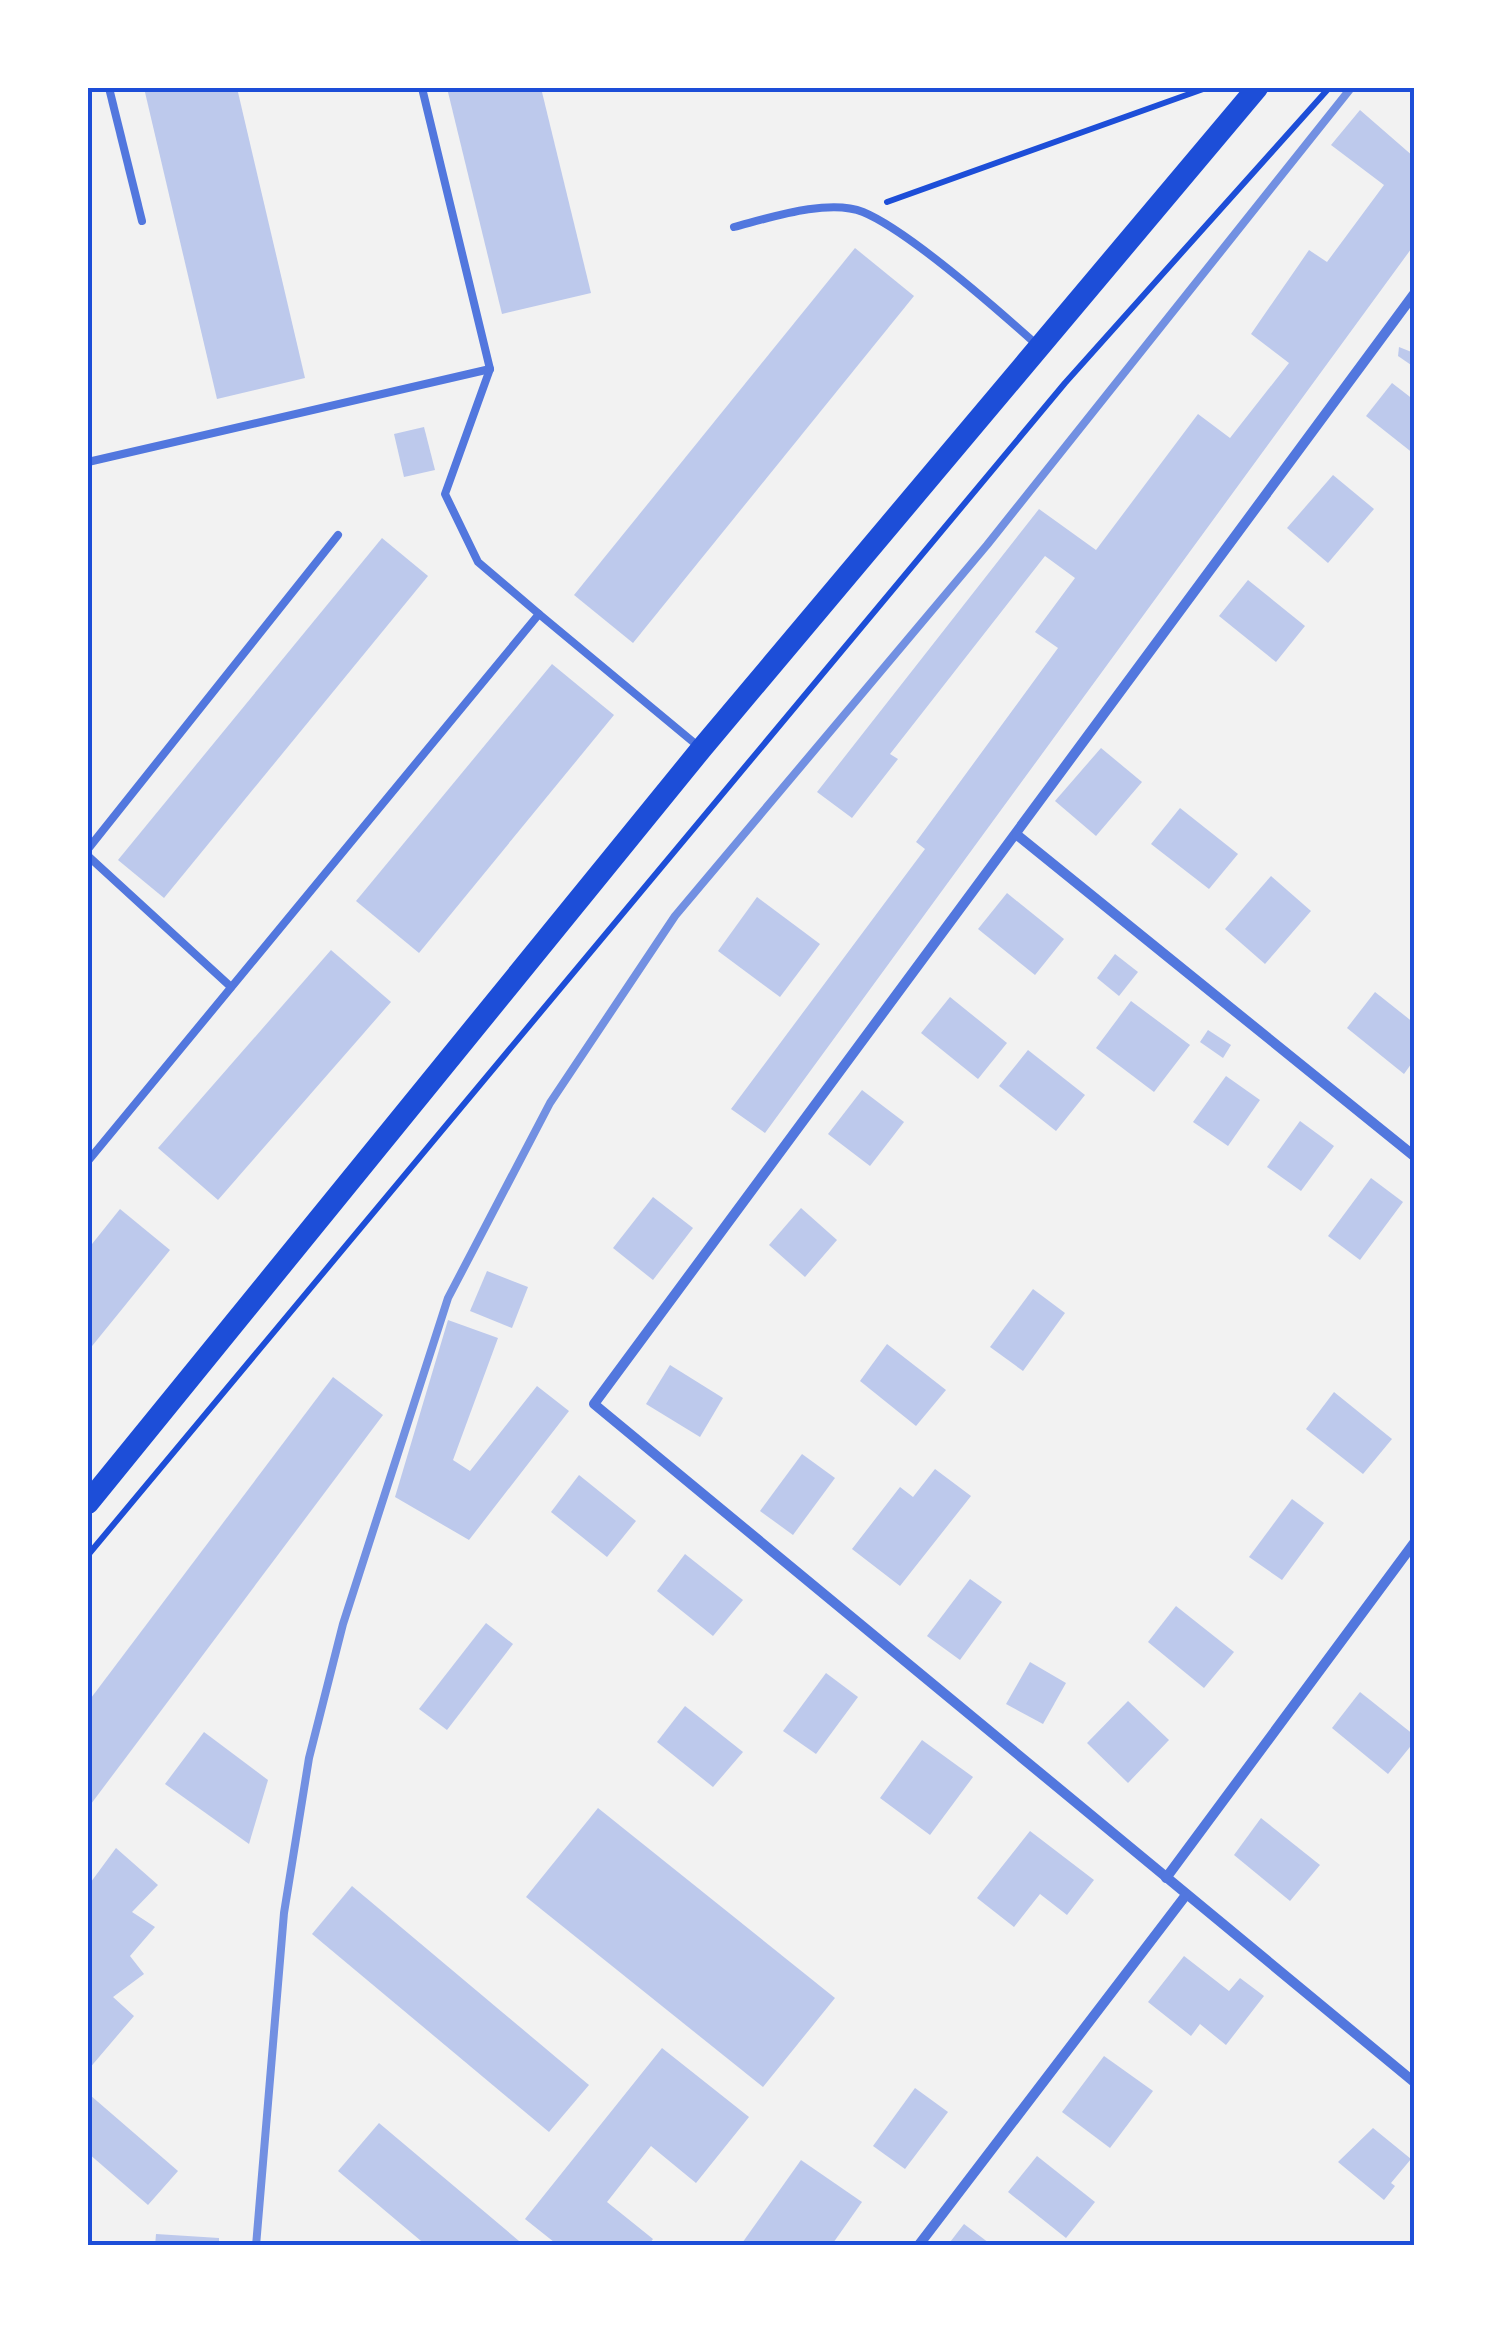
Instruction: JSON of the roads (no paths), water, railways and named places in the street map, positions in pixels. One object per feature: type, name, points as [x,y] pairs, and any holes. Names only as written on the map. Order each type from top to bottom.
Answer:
[{"type":"main road","points":[[88,1503],[702,748],[1257,88]]},
{"type":"street","points":[[1414,294],[594,1404],[1414,2082]]},
{"type":"street","points":[[1017,835],[1414,1156]]},
{"type":"street","points":[[1166,1878],[1414,1543]]},
{"type":"street","points":[[918,2246],[1186,1895]]},
{"type":"lane","points":[[109,88],[142,221]]},
{"type":"lane","points":[[422,88],[490,369],[445,494],[478,562],[702,748]]},
{"type":"lane","points":[[734,227],[808,209],[862,211],[915,247],[1039,347]]},
{"type":"lane","points":[[88,462],[490,369]]},
{"type":"lane","points":[[232,987],[88,852],[338,535]]},
{"type":"lane","points":[[88,1160],[539,614]]},
{"type":"railway","points":[[256,2246],[284,1913],[309,1758],[343,1624],[448,1298],[550,1103],[675,916],[987,545],[1351,88]]}]
